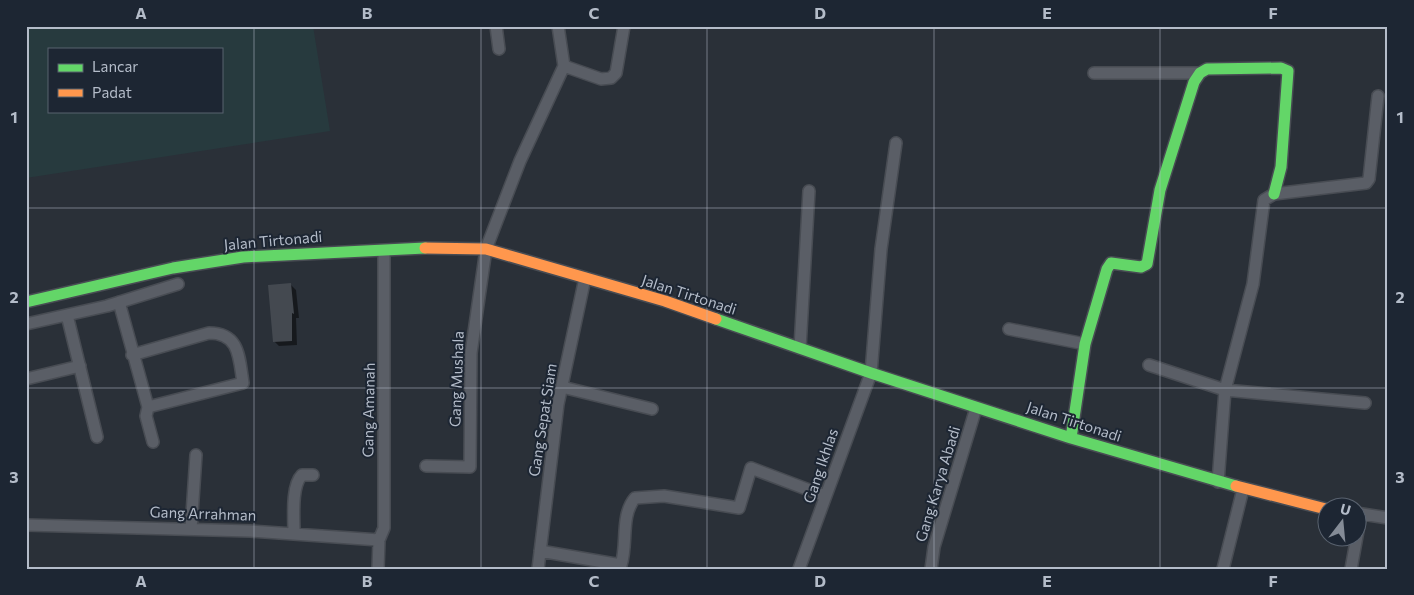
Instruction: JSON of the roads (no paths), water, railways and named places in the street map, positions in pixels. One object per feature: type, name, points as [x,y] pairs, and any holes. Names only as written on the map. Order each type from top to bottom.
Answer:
[{"type":"street","points":[[496,26],[498,49]]},
{"type":"street","points":[[486,249],[520,162],[564,66],[558,26]]},
{"type":"street","points":[[564,66],[601,79],[612,78],[616,73],[624,26]]},
{"type":"street","points":[[1071,438],[1085,344],[1109,266],[1111,263],[1141,267],[1147,264],[1160,190],[1194,82],[1200,73],[1206,69],[1281,68],[1288,71],[1289,82],[1283,123],[1281,171],[1274,194]]},
{"type":"street","points":[[1094,73],[1200,73]]},
{"type":"street","points":[[1218,482],[1225,390],[1253,284],[1264,200],[1274,194],[1366,183],[1369,179],[1378,96]]},
{"type":"street","name":"Gang Ikhlas","points":[[799,569],[871,373],[881,249],[896,143]]},
{"type":"street","points":[[800,348],[809,191]]},
{"type":"street","name":"Jalan Tirtonadi","points":[[26,302],[173,268],[243,257],[310,252],[384,251],[445,247],[486,249],[665,301],[871,373],[1071,438],[1218,482],[1316,506]]},
{"type":"street","name":"Gang Mushala","points":[[426,466],[470,467],[471,352],[486,249]]},
{"type":"street","name":"Gang Amanah","points":[[378,569],[379,540],[384,528],[384,251]]},
{"type":"street","name":"Gang Sepat Siam","points":[[538,569],[562,387],[585,278]]},
{"type":"street","points":[[101,284],[107,306]]},
{"type":"street","points":[[26,324],[107,306],[178,284]]},
{"type":"street","points":[[81,288],[86,311]]},
{"type":"street","points":[[118,302],[148,407],[146,416],[153,442]]},
{"type":"street","points":[[67,315],[97,437]]},
{"type":"street","points":[[1009,329],[1085,344]]},
{"type":"street","points":[[132,355],[208,333],[218,333],[229,337],[235,346],[243,383],[148,407]]},
{"type":"street","points":[[1149,365],[1225,390],[1365,402]]},
{"type":"street","points":[[26,379],[80,366]]},
{"type":"street","points":[[562,387],[652,409]]},
{"type":"street","name":"Gang Karya Abadi","points":[[931,569],[934,547],[976,408]]},
{"type":"street","points":[[191,529],[196,454]]},
{"type":"street","points":[[540,551],[621,565],[626,522],[631,502],[635,498],[664,496],[739,508],[751,468],[825,496]]},
{"type":"street","points":[[294,533],[294,502],[299,478],[302,475],[313,475]]},
{"type":"street","points":[[1223,569],[1243,488]]},
{"type":"street","points":[[1366,515],[1388,518]]},
{"type":"street","name":"Gang Arrahman","points":[[26,525],[294,533],[379,540]]},
{"type":"street","points":[[1350,569],[1353,548]]}]
